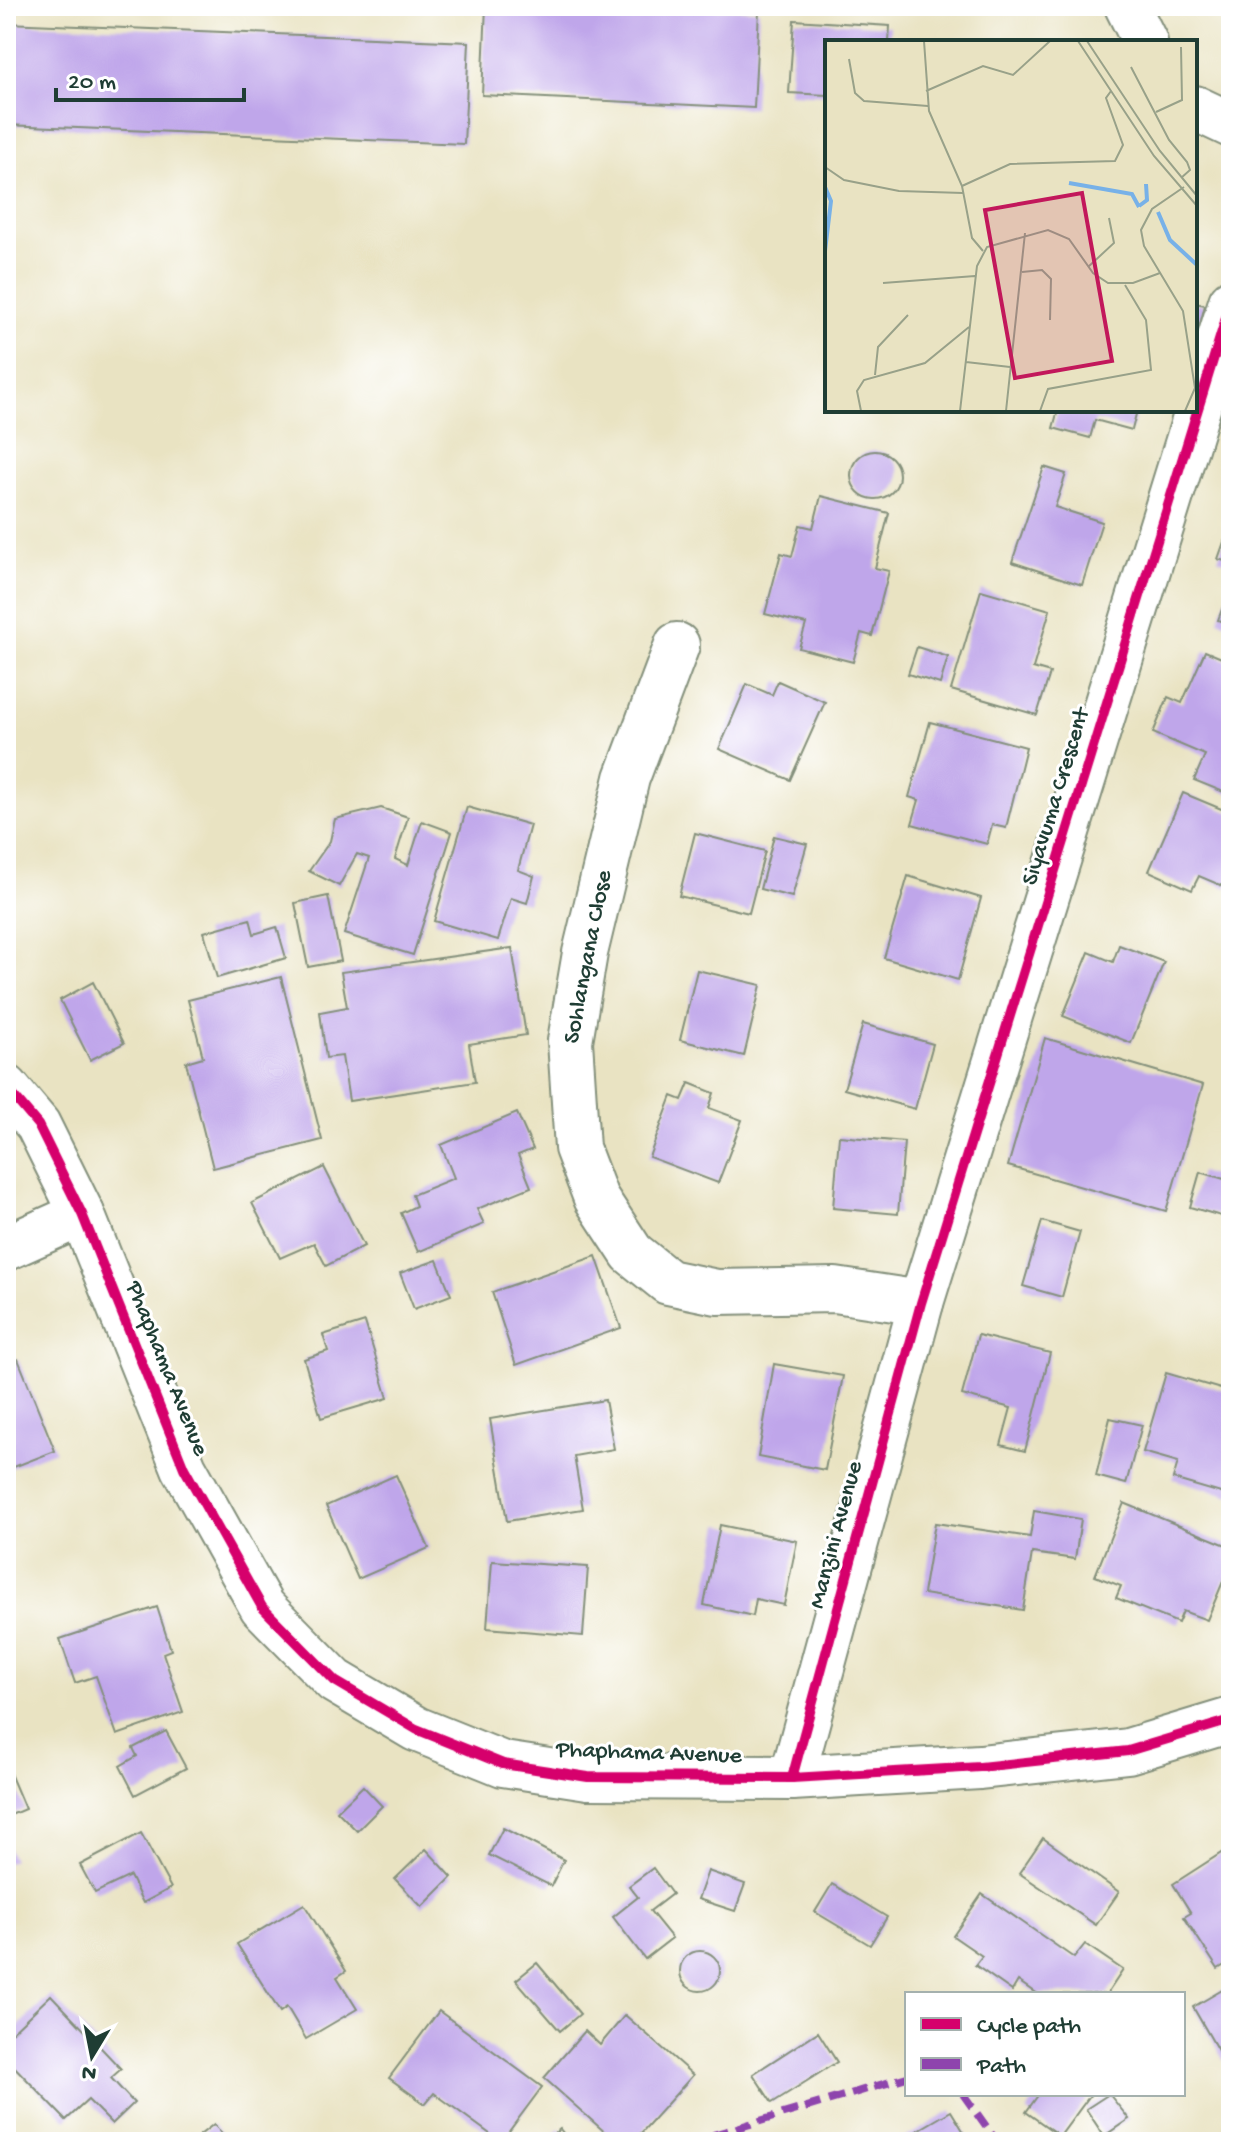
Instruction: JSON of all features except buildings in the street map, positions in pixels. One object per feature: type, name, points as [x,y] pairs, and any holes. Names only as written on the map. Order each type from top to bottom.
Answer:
[{"type":"street","points":[[1127,6],[1144,40]]},
{"type":"street","points":[[1197,109],[1231,125]]},
{"type":"street","name":"Siyavuma Crescent","points":[[1197,412],[1231,302]]},
{"type":"street","name":"Siyavuma Crescent","points":[[921,1303],[1197,412]]},
{"type":"street","name":"Sohlangana Close","points":[[677,645],[627,778],[585,953],[570,1041],[577,1148],[596,1198],[632,1253],[668,1282],[717,1292],[835,1290],[921,1303]]},
{"type":"street","name":"Phaphama Avenue","points":[[6,1087],[38,1125],[82,1214],[184,1468],[262,1607],[335,1681],[416,1729],[503,1764],[588,1777],[792,1778],[980,1767],[1128,1751],[1231,1720]]},
{"type":"street","points":[[6,1248],[82,1214]]},
{"type":"street","name":"Manzini Avenue","points":[[792,1778],[921,1303]]},
{"type":"marked path","points":[[690,2142],[905,2078]]},
{"type":"marked path","points":[[964,2096],[997,2142]]},
{"type":"cycle path","points":[[1197,412],[1231,302]]},
{"type":"cycle path","points":[[792,1778],[921,1303],[1197,412]]},
{"type":"cycle path","points":[[6,1087],[38,1125],[82,1214],[184,1468],[262,1607],[335,1681],[416,1729],[503,1764],[588,1777],[792,1778],[980,1767],[1128,1751],[1231,1720]]}]
